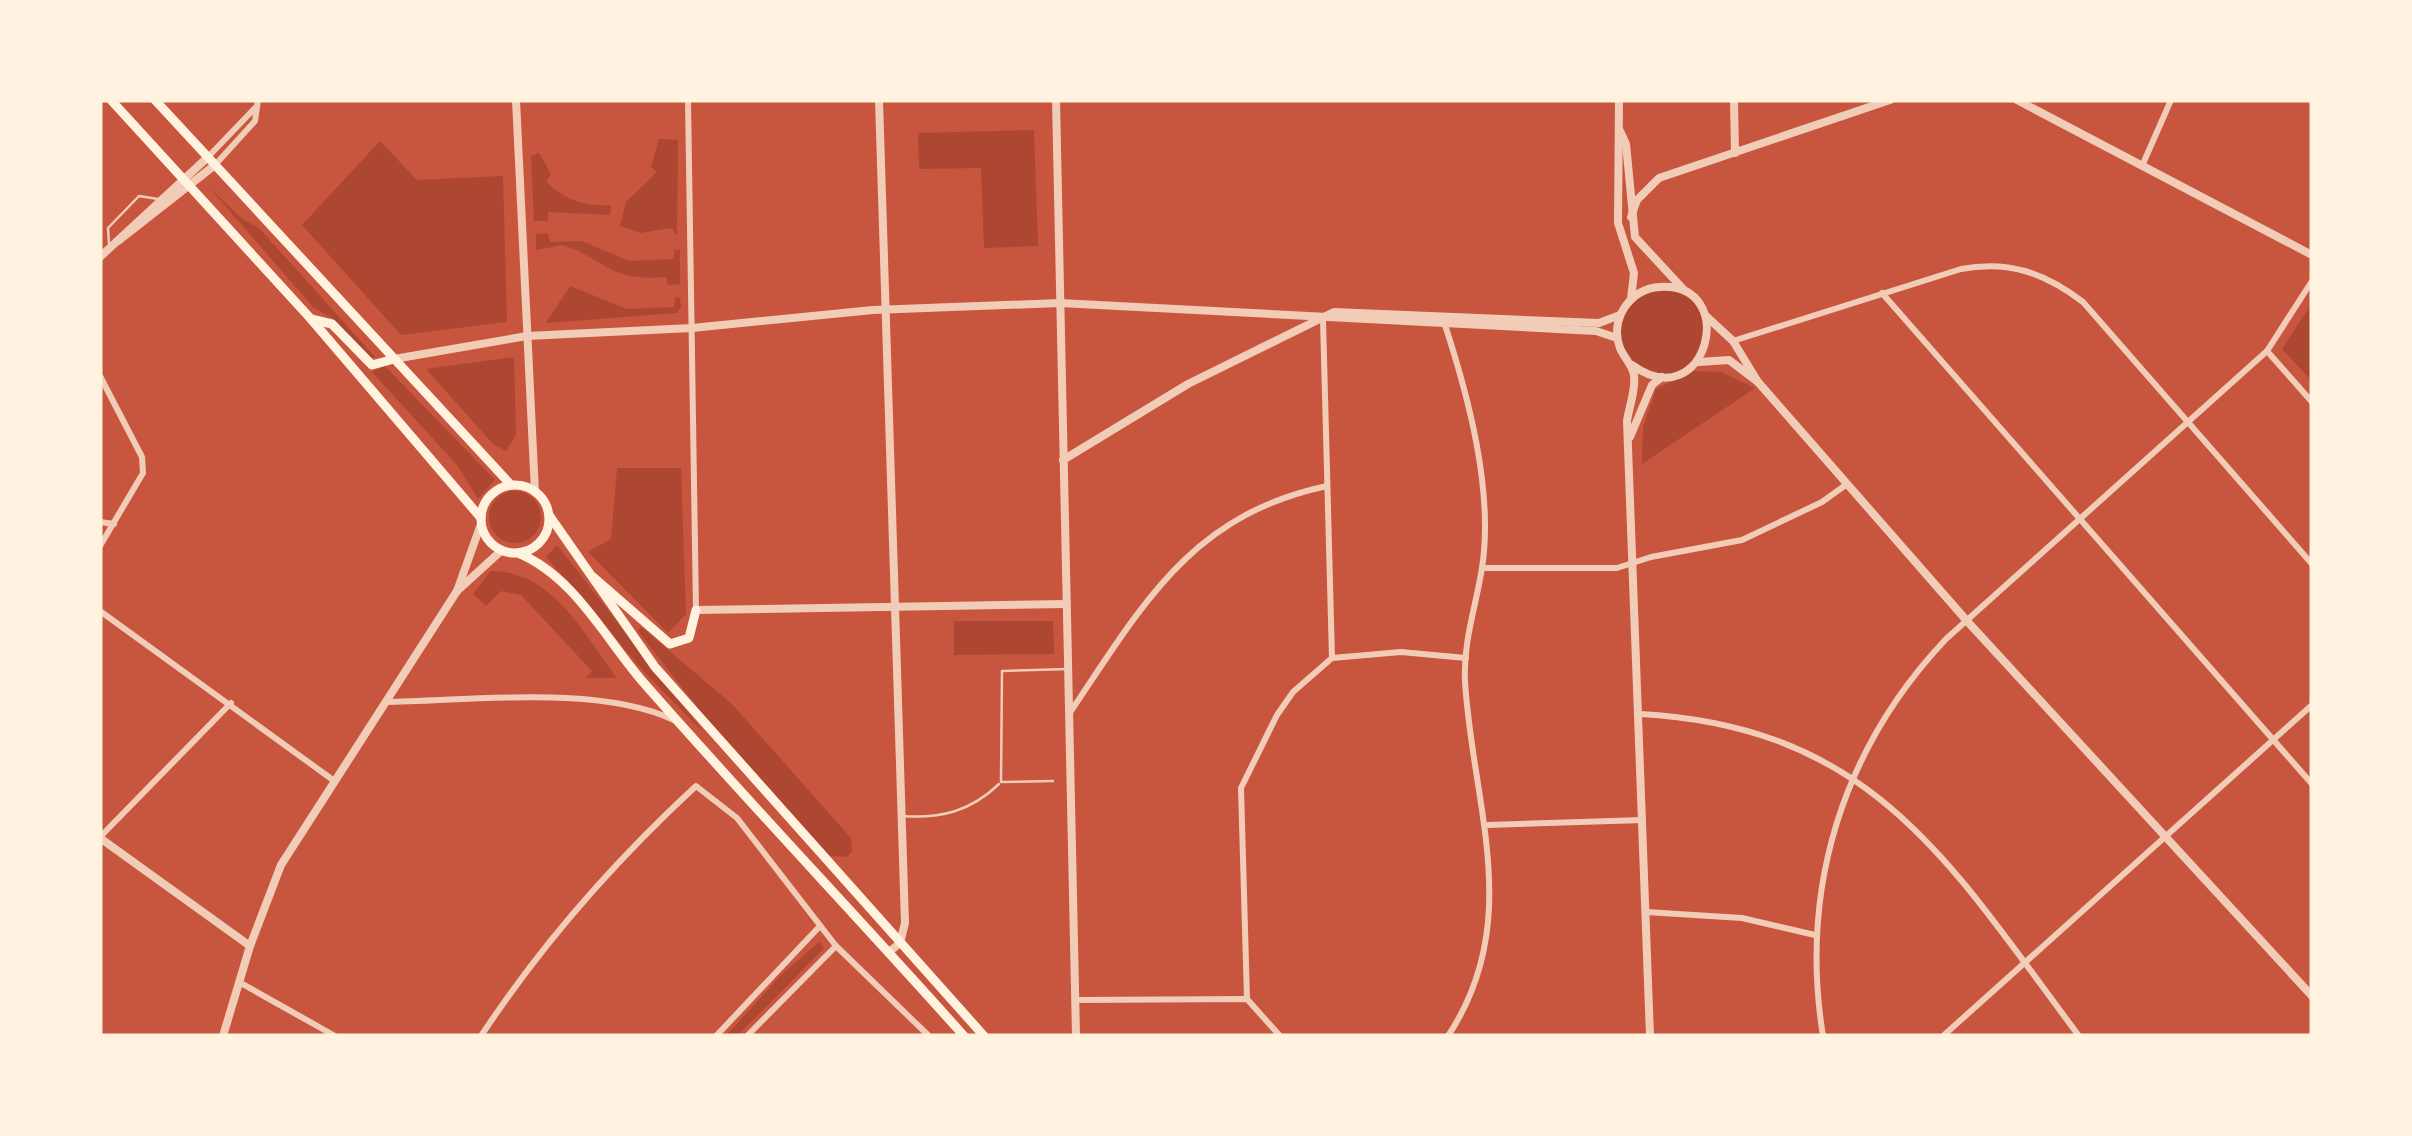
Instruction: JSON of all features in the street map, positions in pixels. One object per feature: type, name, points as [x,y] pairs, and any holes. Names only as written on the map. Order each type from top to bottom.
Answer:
[{"type":"main road","points":[[111,100],[310,320],[481,521],[487,539],[502,550],[536,560],[561,582],[682,723],[964,1036]]},
{"type":"main road","points":[[155,100],[511,485],[535,492],[588,575],[656,667],[984,1036]]},
{"type":"main road","points":[[310,320],[332,324],[372,365],[394,359]]},
{"type":"main road","points":[[481,521],[493,492],[511,485]]},
{"type":"main road","points":[[518,552],[544,536],[549,515]]},
{"type":"main road","points":[[588,575],[670,644],[689,638],[696,610]]},
{"type":"street","points":[[516,100],[535,492]]},
{"type":"street","points":[[688,100],[696,610],[1066,604]]},
{"type":"street","points":[[879,100],[905,923],[900,943],[889,952]]},
{"type":"street","points":[[1056,100],[1076,1036]]},
{"type":"street","points":[[1620,100],[1616,146],[1618,223],[1634,273],[1631,299],[1620,315],[1617,338],[1632,365],[1630,436],[1650,1036]]},
{"type":"street","points":[[1734,100],[1735,152]]},
{"type":"street","points":[[1631,217],[1638,200],[1660,178],[1890,100]]},
{"type":"street","points":[[2017,100],[2033,104],[2312,255]]},
{"type":"street","points":[[2142,166],[2171,100]]},
{"type":"street","points":[[100,257],[212,161],[257,104]]},
{"type":"street","points":[[1620,131],[1626,144],[1631,217],[1640,247],[1732,341],[1758,382],[1966,621],[2312,996]]},
{"type":"street","points":[[115,244],[159,200],[187,183]]},
{"type":"street","points":[[1732,341],[1987,264],[2036,273],[2083,302],[2312,564]]},
{"type":"street","points":[[1823,1036],[1815,935],[1822,873],[1852,776],[1872,734],[1905,686],[1966,621],[2267,351],[2312,281]]},
{"type":"street","points":[[1631,299],[1663,286],[1694,299]]},
{"type":"street","points":[[1882,293],[2312,784]]},
{"type":"street","points":[[394,359],[527,336],[692,328],[885,310],[1060,304],[1274,318],[1596,331],[1617,338]]},
{"type":"street","points":[[1063,460],[1188,384],[1334,312],[1598,322],[1620,315]]},
{"type":"street","points":[[1694,364],[1707,341],[1705,314]]},
{"type":"street","points":[[1442,316],[1469,400],[1479,461],[1482,568],[1466,658],[1472,740],[1488,826],[1491,884],[1478,972],[1448,1036]]},
{"type":"street","points":[[1274,318],[1281,325],[1280,341]]},
{"type":"street","points":[[1323,320],[1332,658]]},
{"type":"street","points":[[2267,351],[2312,402]]},
{"type":"street","points":[[1630,436],[1652,385],[1662,377],[1680,374],[1694,364],[1724,358],[1758,382]]},
{"type":"street","points":[[1632,365],[1662,377]]},
{"type":"street","points":[[100,376],[142,456],[143,473],[100,546]]},
{"type":"street","points":[[1482,568],[1617,568],[1742,540],[1822,502],[1847,484]]},
{"type":"street","points":[[1069,714],[1142,602],[1190,552],[1216,530],[1258,506],[1328,486]]},
{"type":"street","points":[[457,592],[481,521]]},
{"type":"street","points":[[100,522],[114,524]]},
{"type":"street","points":[[223,1036],[250,946],[281,864],[457,592],[502,550]]},
{"type":"street","points":[[100,611],[231,702],[333,780]]},
{"type":"street","points":[[1280,1036],[1247,999],[1240,788],[1262,738],[1293,692],[1332,658],[1401,652],[1466,658]]},
{"type":"street","points":[[383,702],[592,700],[639,705],[682,723]]},
{"type":"street","points":[[231,702],[100,837],[250,946]]},
{"type":"street","points":[[1942,1036],[2312,705]]},
{"type":"street","points":[[1640,714],[1725,722],[1778,737],[1852,776],[1930,844],[2078,1036]]},
{"type":"street","points":[[482,1036],[509,994],[568,922],[646,832],[696,786],[737,818],[836,946],[930,1036]]},
{"type":"street","points":[[1488,826],[1643,820]]},
{"type":"street","points":[[837,894],[856,895]]},
{"type":"street","points":[[1646,912],[1742,918],[1815,935]]},
{"type":"street","points":[[716,1036],[820,926]]},
{"type":"street","points":[[747,1036],[836,946]]},
{"type":"street","points":[[239,982],[336,1036]]},
{"type":"street","points":[[1075,1000],[1247,999]]},
{"type":"lane","points":[[115,244],[108,228],[128,203],[139,196],[159,200]]},
{"type":"lane","points":[[1001,782],[1002,671],[1068,669]]},
{"type":"lane","points":[[900,816],[946,816],[980,802],[1001,782],[1053,782]]},
{"type":"shaded area","points":[[1034,130],[1038,246],[984,248],[981,168],[919,169],[918,133]]},
{"type":"shaded area","points":[[659,139],[678,140],[677,236],[671,228],[641,233],[620,226],[626,202],[657,172],[651,167]]},
{"type":"shaded area","points":[[380,141],[417,180],[503,176],[507,322],[401,335],[302,225]]},
{"type":"shaded area","points":[[539,153],[551,174],[546,181],[553,188],[576,201],[611,205],[610,215],[548,212],[548,221],[534,221],[531,156]]},
{"type":"shaded area","points":[[208,186],[241,218],[260,229],[375,357],[370,359],[332,318],[313,307]]},
{"type":"shaded area","points":[[548,233],[550,242],[582,241],[629,261],[674,259],[674,250],[680,249],[680,284],[668,285],[666,277],[619,273],[562,245],[536,250],[536,234]]},
{"type":"shaded area","points":[[570,286],[627,309],[674,307],[675,297],[680,298],[681,307],[677,313],[546,323]]},
{"type":"shaded area","points":[[1662,289],[1679,292],[1693,301],[1702,315],[1702,349],[1693,363],[1679,372],[1662,375],[1645,372],[1631,363],[1622,349],[1619,332],[1622,315],[1631,301],[1645,292]]},
{"type":"shaded area","points":[[2312,303],[2312,381],[2282,349]]},
{"type":"shaded area","points":[[514,357],[516,435],[506,451],[493,444],[426,369]]},
{"type":"shaded area","points":[[385,366],[495,480],[478,499],[457,465],[372,372]]},
{"type":"shaded area","points":[[1694,371],[1721,372],[1755,388],[1642,464],[1643,427],[1656,389]]},
{"type":"shaded area","points":[[617,468],[681,468],[686,614],[668,633],[588,552],[611,539]]},
{"type":"shaded area","points":[[515,491],[533,499],[541,517],[533,535],[515,543],[497,535],[489,517],[497,499]]},
{"type":"shaded area","points":[[557,545],[706,735],[645,673],[546,557]]},
{"type":"shaded area","points":[[491,571],[513,574],[549,593],[579,625],[617,678],[585,678],[592,671],[521,595],[501,591],[486,606],[473,594]]},
{"type":"shaded area","points":[[954,621],[1053,621],[1054,654],[954,655]]},
{"type":"shaded area","points":[[641,627],[732,704],[851,838],[852,851],[847,857],[830,856],[701,712],[638,631]]},
{"type":"shaded area","points":[[819,942],[824,948],[737,1036],[726,1036],[780,976]]}]
